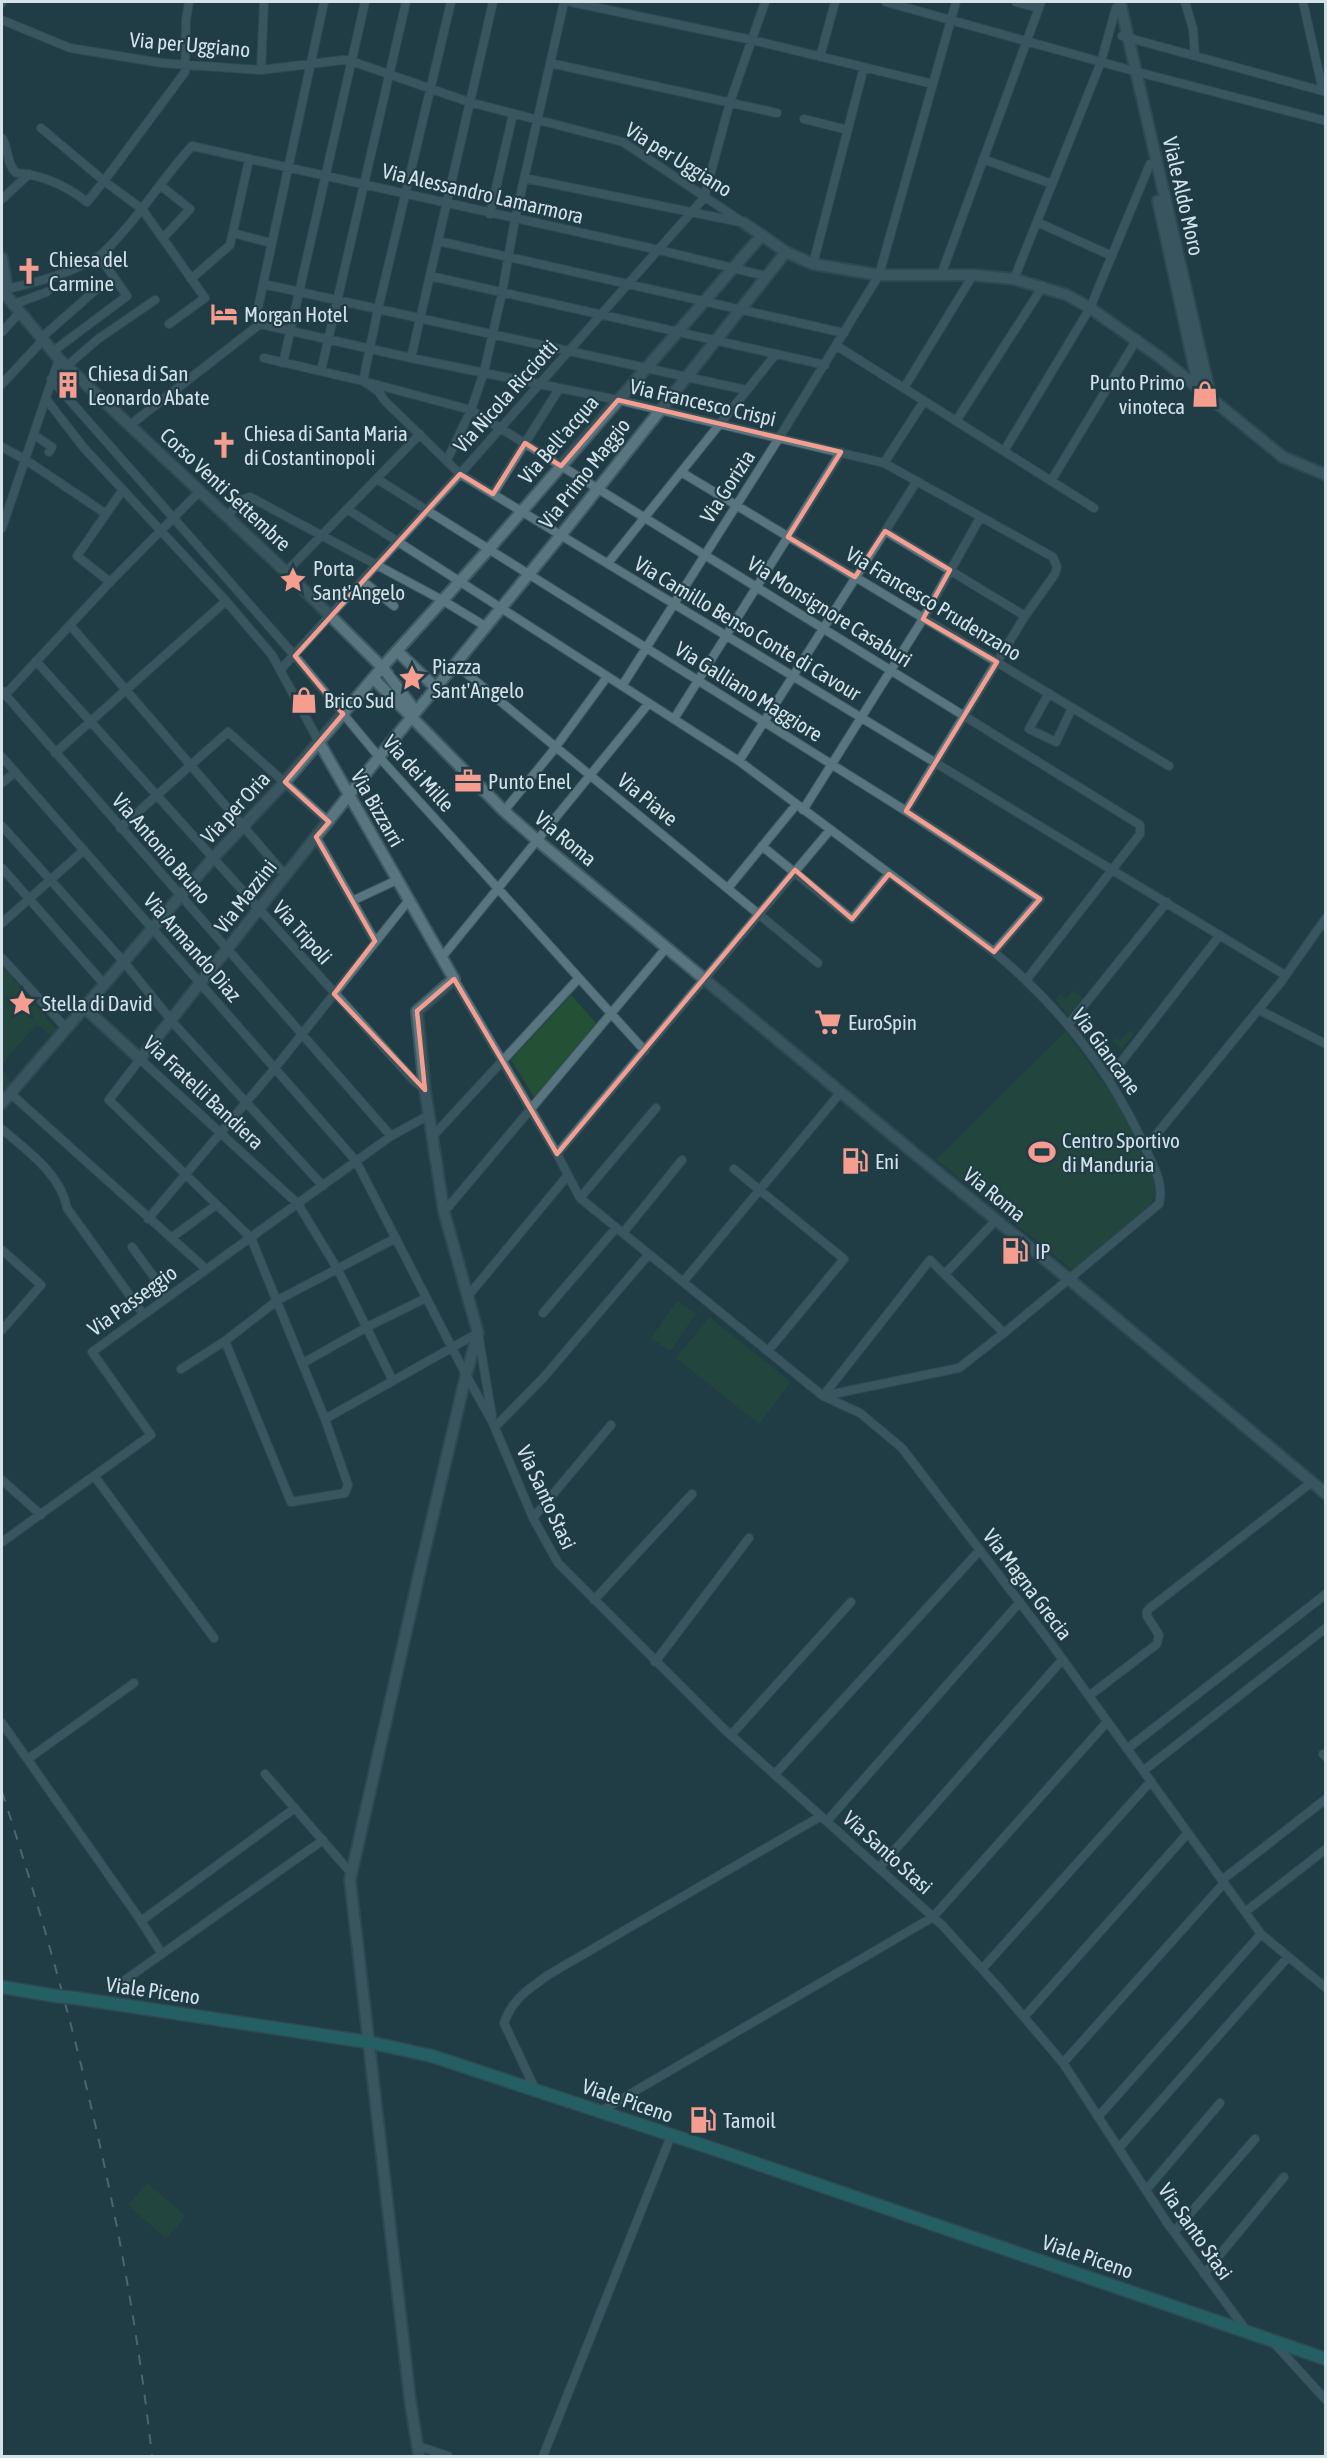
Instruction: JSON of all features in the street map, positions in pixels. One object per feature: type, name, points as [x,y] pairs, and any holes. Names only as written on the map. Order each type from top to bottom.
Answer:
[{"type":"main road","name":"Viale Piceno","points":[[2,1987],[368,2042],[432,2056],[601,2111],[1326,2360]]},
{"type":"street","points":[[2,138],[7,146],[9,162],[16,173],[29,174],[73,191],[87,202],[185,72],[186,20],[189,2]]},
{"type":"street","points":[[261,70],[264,2]]},
{"type":"street","points":[[324,2],[256,317],[260,324],[328,338]]},
{"type":"street","points":[[283,363],[365,2]]},
{"type":"street","points":[[321,371],[406,2]]},
{"type":"street","points":[[363,381],[451,2]]},
{"type":"street","points":[[411,358],[493,2]]},
{"type":"street","points":[[447,460],[471,410],[484,372],[502,293],[515,219],[564,2]]},
{"type":"street","points":[[571,2],[752,40],[933,84]]},
{"type":"street","points":[[704,198],[730,102],[765,2]]},
{"type":"street","points":[[820,57],[836,2]]},
{"type":"street","points":[[886,2],[1133,71],[1326,121]]},
{"type":"street","name":"Via Gorizia","points":[[622,686],[837,346],[879,275],[956,2]]},
{"type":"street","points":[[941,275],[1040,5],[1016,2]]},
{"type":"street","points":[[1185,2],[1193,29],[1195,56]]},
{"type":"street","points":[[1125,37],[1324,91],[1303,2]]},
{"type":"street","points":[[1014,279],[1101,62],[1117,4]]},
{"type":"street","name":"Viale Aldo Moro","points":[[1117,4],[1211,398]]},
{"type":"street","name":"Via per Uggiano","points":[[2,20],[70,48],[123,58],[261,70],[351,61],[469,102],[623,142],[786,252],[813,264],[879,275],[973,275],[1014,279],[1042,286],[1067,296],[1090,308],[1137,339],[1211,398]]},
{"type":"street","points":[[550,63],[777,113]]},
{"type":"street","points":[[813,264],[864,67]]},
{"type":"street","name":"Viale Aldo Moro","points":[[1133,71],[1150,164],[1199,389]]},
{"type":"street","points":[[490,214],[513,114]]},
{"type":"street","points":[[804,119],[848,130]]},
{"type":"street","points":[[41,128],[104,181],[142,209],[205,298],[169,324]]},
{"type":"street","name":"Via Alessandro Lamarmora","points":[[160,185],[192,146],[766,276]]},
{"type":"street","points":[[983,159],[1052,184]]},
{"type":"street","points":[[191,279],[230,244],[249,160]]},
{"type":"street","points":[[1004,451],[1090,308],[1150,164]]},
{"type":"street","points":[[2,199],[29,174]]},
{"type":"street","points":[[524,178],[744,223]]},
{"type":"street","points":[[4,290],[53,277],[99,256],[116,240],[160,185],[190,209],[164,237]]},
{"type":"street","name":"Via Nicola Ricciotti","points":[[281,669],[460,474],[704,198]]},
{"type":"street","points":[[1037,222],[1112,256]]},
{"type":"street","points":[[233,233],[271,243]]},
{"type":"street","name":"Via Bell'acqua","points":[[382,668],[489,549],[762,235]]},
{"type":"street","points":[[438,241],[844,333]]},
{"type":"street","name":"Via Primo Maggio","points":[[412,718],[742,310],[786,252]]},
{"type":"street","points":[[2,528],[59,359],[127,296],[99,256]]},
{"type":"street","points":[[2,258],[4,290],[41,340]]},
{"type":"street","points":[[904,388],[973,275]]},
{"type":"street","points":[[430,276],[825,365]]},
{"type":"street","points":[[263,284],[746,390]]},
{"type":"street","points":[[2,384],[41,340],[100,286]]},
{"type":"street","points":[[956,421],[1042,286]]},
{"type":"street","points":[[2,332],[16,309],[47,292]]},
{"type":"street","points":[[59,359],[100,338],[155,300]]},
{"type":"street","points":[[130,426],[260,324]]},
{"type":"street","name":"Via Francesco Crispi","points":[[328,338],[411,358],[618,400],[884,463],[1053,557],[1056,562],[1055,574],[1025,615]]},
{"type":"street","points":[[1051,481],[1137,339]]},
{"type":"street","name":"Corso Venti Settembre","points":[[41,340],[332,616],[382,668]]},
{"type":"street","points":[[837,346],[1094,508]]},
{"type":"street","points":[[608,563],[776,354]]},
{"type":"street","name":"Via Camillo Benso Conte di Cavour","points":[[264,358],[363,381],[378,391],[385,401],[460,474],[1285,975]]},
{"type":"street","name":"Via dei Mille","points":[[51,379],[295,656],[380,757],[645,1051]]},
{"type":"street","name":"Via Monsignore Casaburi","points":[[363,381],[471,410],[1140,825],[1140,834],[1110,870]]},
{"type":"street","points":[[493,494],[559,389]]},
{"type":"street","points":[[1211,398],[1283,457],[1326,475]]},
{"type":"street","name":"Via Bizzarri","points":[[46,399],[84,448],[226,601],[272,655],[349,796],[558,1154],[580,1198],[649,1254]]},
{"type":"street","points":[[884,463],[924,401]]},
{"type":"street","points":[[286,572],[420,434]]},
{"type":"street","points":[[34,435],[52,447],[49,452]]},
{"type":"street","points":[[2,447],[26,460],[106,514]]},
{"type":"street","points":[[674,719],[841,452]]},
{"type":"street","name":"Via Francesco Prudenzano","points":[[681,472],[1168,766]]},
{"type":"street","name":"Via Galliano Maggiore","points":[[377,479],[906,811],[1040,899],[994,952]]},
{"type":"street","points":[[739,761],[917,481]]},
{"type":"street","points":[[110,582],[77,556],[122,491]]},
{"type":"street","points":[[3,693],[200,491]]},
{"type":"street","points":[[227,517],[241,500],[250,497],[442,600],[485,626]]},
{"type":"street","name":"Via Giancane","points":[[347,509],[739,761],[1027,979],[1068,1025],[1129,1112],[1159,1178],[1162,1193],[1160,1204],[1070,1280]]},
{"type":"street","points":[[728,888],[762,846],[799,807],[832,765],[923,619],[981,518]]},
{"type":"street","points":[[885,531],[1025,615],[906,811]]},
{"type":"street","points":[[363,581],[394,606]]},
{"type":"street","points":[[55,753],[127,692],[226,601]]},
{"type":"street","points":[[70,625],[285,876]]},
{"type":"street","points":[[397,651],[436,688]]},
{"type":"street","name":"Via Tripoli","points":[[36,661],[334,994],[413,1080],[425,1090]]},
{"type":"street","name":"Via Piave","points":[[455,664],[818,963]]},
{"type":"street","points":[[382,668],[374,679],[412,718]]},
{"type":"street","name":"Via Roma","points":[[382,668],[411,705],[412,718],[504,811],[538,841],[1326,1494]]},
{"type":"street","points":[[504,811],[556,747],[560,738],[607,677]]},
{"type":"street","name":"Via per Oria","points":[[5,1097],[213,858],[285,782],[374,679]]},
{"type":"street","name":"Via Antonio Bruno","points":[[3,693],[391,1136]]},
{"type":"street","points":[[1048,693],[1029,729],[1056,742],[1072,708]]},
{"type":"street","points":[[442,957],[649,703]]},
{"type":"street","name":"Via Mazzini","points":[[186,1174],[109,1100],[412,718]]},
{"type":"street","points":[[120,828],[228,732],[329,822]]},
{"type":"street","name":"Via Armando Diaz","points":[[2,757],[356,1161],[426,1298]]},
{"type":"street","points":[[2,783],[15,772]]},
{"type":"street","points":[[2,826],[124,962],[171,1020],[247,1100],[323,1186]]},
{"type":"street","points":[[558,1154],[830,830]]},
{"type":"street","points":[[316,837],[375,941]]},
{"type":"street","points":[[762,846],[795,870],[852,919],[889,874]]},
{"type":"street","points":[[2,923],[84,850]]},
{"type":"street","points":[[2,868],[104,984]]},
{"type":"street","points":[[1027,979],[1110,870]]},
{"type":"street","points":[[352,901],[397,880]]},
{"type":"street","points":[[148,1219],[275,1068],[409,900]]},
{"type":"street","points":[[1068,1025],[1167,902]]},
{"type":"street","points":[[1144,1145],[1151,1141],[1258,1010],[1326,918]]},
{"type":"street","points":[[1108,1079],[1220,935]]},
{"type":"street","points":[[444,1212],[667,947]]},
{"type":"street","points":[[2,958],[66,1028]]},
{"type":"street","points":[[432,1137],[579,978]]},
{"type":"street","points":[[448,2457],[419,2451],[350,1880],[466,1375],[478,1333],[444,1212],[425,1090],[417,1011],[454,979]]},
{"type":"street","name":"Via Fratelli Bandiera","points":[[84,1007],[298,1204],[338,1270],[393,1381]]},
{"type":"street","points":[[1258,1010],[1326,1044]]},
{"type":"street","points":[[683,1282],[841,1092]]},
{"type":"street","points":[[5,1097],[206,1269]]},
{"type":"street","points":[[580,1198],[656,1108]]},
{"type":"street","name":"Via Passeggio","points":[[2,1542],[151,1435],[92,1352],[391,1136],[429,1115]]},
{"type":"street","points":[[2,1129],[53,1177],[65,1198],[67,1208],[143,1314]]},
{"type":"street","points":[[543,1312],[620,1231],[682,1160]]},
{"type":"street","points":[[734,1169],[844,1259],[768,1351]]},
{"type":"street","points":[[186,1174],[251,1238],[325,1419],[348,1485],[345,1493],[291,1502],[225,1341]]},
{"type":"street","points":[[468,1296],[568,1175]]},
{"type":"street","points":[[171,1238],[216,1205]]},
{"type":"street","points":[[945,1274],[996,1220]]},
{"type":"street","points":[[181,1369],[225,1341],[278,1300],[396,1238]]},
{"type":"street","points":[[132,1246],[168,1296]]},
{"type":"street","points":[[2,1250],[41,1285],[2,1330]]},
{"type":"street","points":[[494,1424],[544,1377],[649,1254]]},
{"type":"street","name":"Via Magna Grecia","points":[[649,1254],[823,1396],[861,1413],[902,1448],[1020,1602],[1261,1934],[1326,1988]]},
{"type":"street","points":[[823,1396],[930,1260],[1005,1333]]},
{"type":"street","points":[[823,1396],[959,1368],[1070,1280]]},
{"type":"street","points":[[303,1364],[367,1327],[426,1298]]},
{"type":"street","name":"Via Santo Stasi","points":[[426,1298],[494,1424],[533,1518],[558,1563],[655,1662],[731,1735],[933,1917],[982,1969],[1063,2063],[1174,2232],[1246,2331]]},
{"type":"street","points":[[325,1419],[478,1333]]},
{"type":"street","name":"Via Santo Stasi","points":[[478,1333],[494,1424]]},
{"type":"street","points":[[533,1518],[611,1425]]},
{"type":"street","points":[[95,1477],[214,1638]]},
{"type":"street","points":[[2,1480],[41,1515]]},
{"type":"street","points":[[1089,1696],[1157,1644],[1160,1635],[1147,1616],[1150,1608],[1312,1482]]},
{"type":"street","points":[[594,1600],[692,1494]]},
{"type":"street","points":[[655,1662],[749,1538]]},
{"type":"street","points":[[775,1774],[980,1550]]},
{"type":"street","points":[[1127,1749],[1326,1594]]},
{"type":"street","points":[[731,1735],[851,1602]]},
{"type":"street","points":[[535,2089],[504,2022],[510,2007],[520,1996],[548,1975],[824,1818],[1020,1602]]},
{"type":"street","points":[[1143,1771],[1326,1628]]},
{"type":"street","points":[[879,1868],[1062,1660]]},
{"type":"street","points":[[28,1759],[134,1683]]},
{"type":"street","points":[[601,2111],[933,1917],[1107,1722]]},
{"type":"street","points":[[2,1723],[162,1954]]},
{"type":"street","points":[[265,1774],[351,1873]]},
{"type":"street","points":[[982,1969],[1151,1781]]},
{"type":"street","points":[[1063,2063],[1223,1882],[1326,1799]]},
{"type":"street","points":[[141,1921],[295,1808]]},
{"type":"street","points":[[1024,2017],[1188,1833]]},
{"type":"street","points":[[125,1980],[323,1840]]},
{"type":"street","points":[[1245,1912],[1326,1849]]},
{"type":"street","points":[[1098,2117],[1261,1934]]},
{"type":"street","points":[[1119,2148],[1288,1957]]},
{"type":"street","points":[[1146,2190],[1220,2103]]},
{"type":"street","points":[[543,2457],[671,2136]]},
{"type":"street","points":[[1174,2232],[1255,2139]]},
{"type":"street","points":[[1204,2274],[1284,2178]]},
{"type":"street","points":[[1272,2341],[1326,2400]]},
{"type":"highlighted area","points":[[618,400],[841,452],[788,537],[855,577],[885,531],[950,570],[923,619],[997,662],[906,811],[1040,899],[994,952],[889,874],[852,919],[795,870],[557,1154],[454,979],[417,1011],[425,1090],[334,994],[375,941],[316,837],[329,822],[285,782],[343,714],[295,656],[460,474],[493,494],[525,443],[561,466]]},
{"type":"green space","points":[[2,965],[57,1030],[54,1035],[48,1034],[40,1026],[35,1026],[2,1068]]},
{"type":"green space","points":[[1073,990],[1083,998],[1069,1016],[1056,1000],[1060,994],[1066,999]]},
{"type":"green space","points":[[571,995],[596,1023],[534,1097],[511,1060]]},
{"type":"green space","points":[[1129,1030],[1134,1034],[1122,1049],[1113,1042],[1115,1038],[1120,1041]]},
{"type":"green space","name":"Centro Sportivo di Manduria","points":[[1066,1031],[1121,1108],[1155,1185],[1155,1196],[1147,1211],[1075,1272],[936,1159]]},
{"type":"green space","points":[[2,1068],[12,1085],[5,1089],[2,1088]]},
{"type":"green space","points":[[677,1301],[696,1314],[670,1351],[651,1338]]},
{"type":"green space","points":[[709,1317],[791,1382],[759,1424],[676,1358]]},
{"type":"green space","points":[[147,2183],[186,2216],[166,2239],[128,2205]]},
{"type":"railway","points":[[2,1792],[52,1955],[94,2120],[128,2287],[152,2456]]},
{"type":"place","name":"Chiesa del Carmine","points":[[29,271]]},
{"type":"place","name":"Morgan Hotel","points":[[224,314]]},
{"type":"place","name":"Chiesa di San Leonardo Abate","points":[[68,385]]},
{"type":"place","name":"Punto Primo vinoteca","points":[[1205,394]]},
{"type":"place","name":"Chiesa di Santa Maria di Costantinopoli","points":[[224,445]]},
{"type":"place","name":"Porta Sant'Angelo","points":[[293,580]]},
{"type":"place","name":"Piazza Sant'Angelo","points":[[412,678]]},
{"type":"place","name":"Brico Sud","points":[[304,700]]},
{"type":"place","name":"Punto Enel","points":[[468,781]]},
{"type":"place","name":"Stella di David","points":[[22,1003]]},
{"type":"place","name":"EuroSpin","points":[[828,1022]]},
{"type":"place","name":"Centro Sportivo di Manduria","points":[[1042,1152]]},
{"type":"place","name":"Eni","points":[[855,1161]]},
{"type":"place","name":"IP","points":[[1015,1251]]},
{"type":"place","name":"Tamoil","points":[[703,2120]]}]
